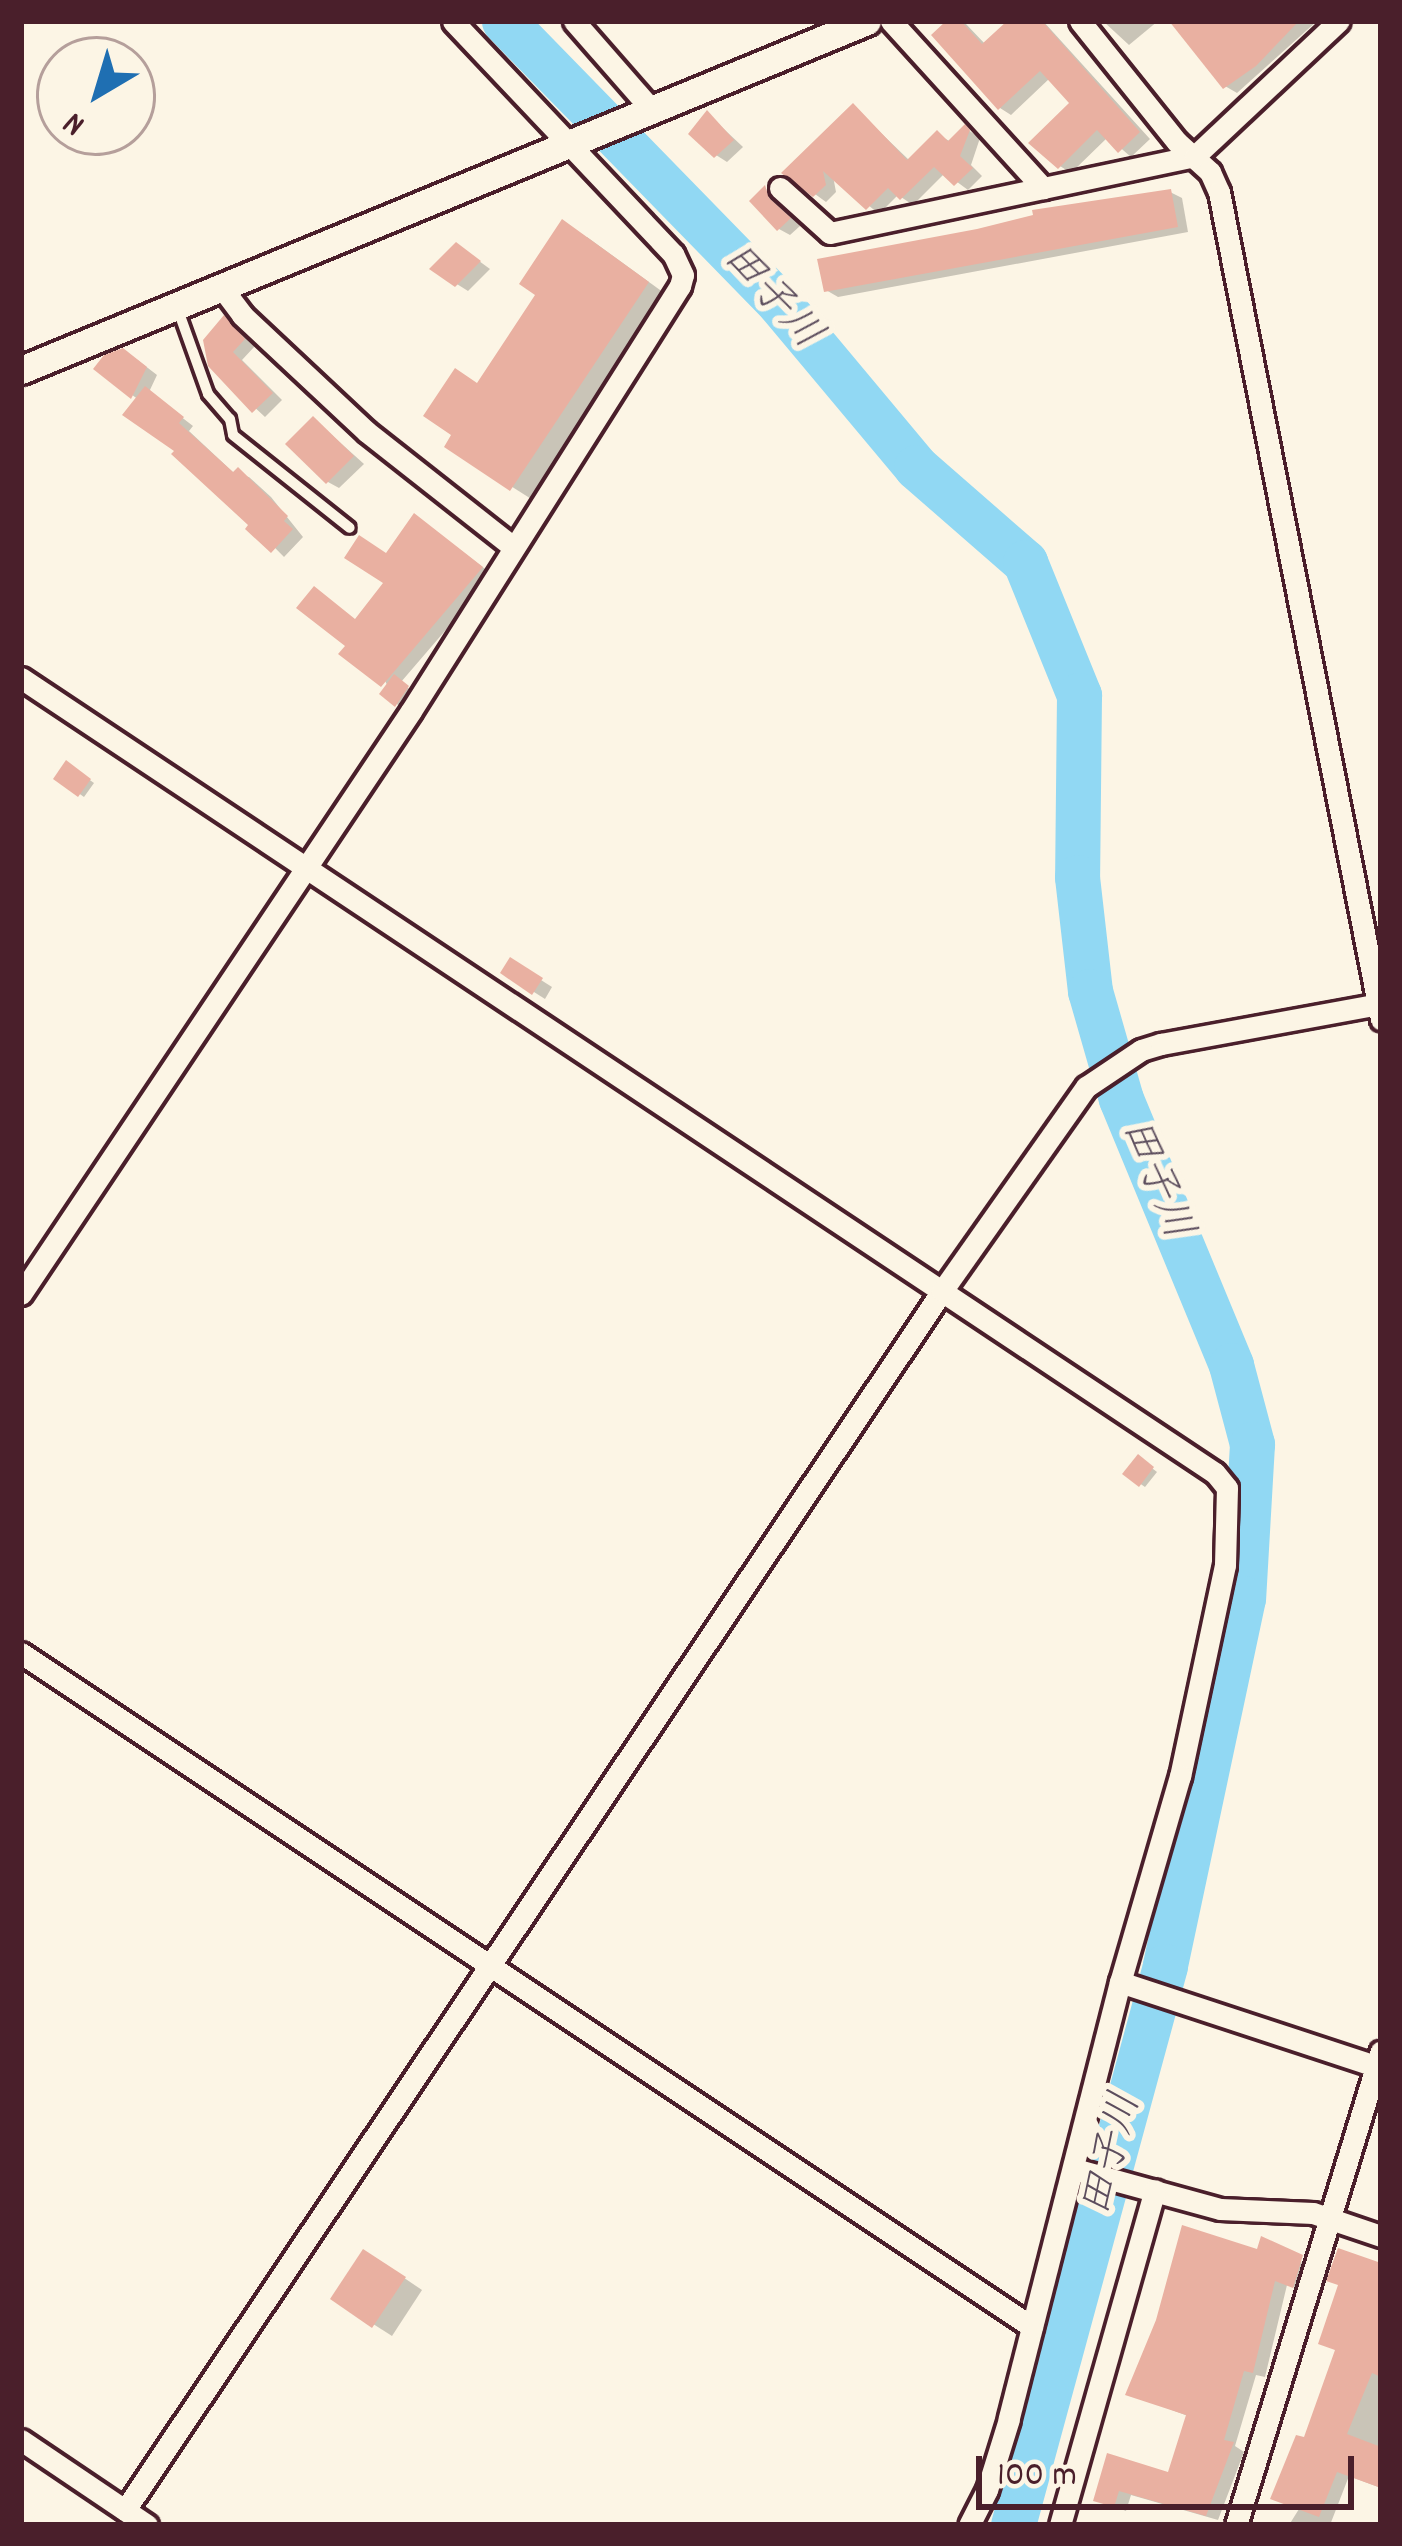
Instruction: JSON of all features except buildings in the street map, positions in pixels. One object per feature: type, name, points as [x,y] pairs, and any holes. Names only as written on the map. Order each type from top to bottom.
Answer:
[{"type":"street","points":[[21,1294],[305,869],[674,299],[682,275],[673,254],[578,142],[453,21]]},
{"type":"street","points":[[574,21],[644,114]]},
{"type":"street","points":[[21,370],[867,21]]},
{"type":"street","points":[[890,21],[1043,188]]},
{"type":"street","points":[[125,2510],[494,1966],[942,1291],[1093,1082],[1141,1050],[1379,1012],[1219,192],[1196,156],[1177,142],[1080,21]]},
{"type":"street","points":[[780,188],[830,233],[1196,156],[1339,21]]},
{"type":"street","points":[[222,288],[242,315],[367,432],[512,546]]},
{"type":"street","points":[[21,678],[942,1291],[1214,1474],[1227,1488],[1225,1564],[1180,1776],[1081,2171],[1032,2326],[997,2460],[969,2525]]},
{"type":"street","points":[[21,1653],[1032,2326]]},
{"type":"street","points":[[1127,1984],[1379,2062],[1236,2525]]},
{"type":"street","points":[[1081,2171],[1220,2209],[1330,2217],[1381,2236]]},
{"type":"street","points":[[1060,2525],[1144,2186]]},
{"type":"street","points":[[21,2440],[147,2525]]},
{"type":"lane","points":[[176,307],[208,394],[230,419],[233,435],[350,528]]},
{"type":"waterway","name":"田子川","points":[[504,21],[779,303],[916,467],[1025,562],[1079,695],[1077,877],[1090,991],[1121,1099],[1231,1365],[1252,1444],[1243,1598],[1165,1966],[1013,2525]]}]
